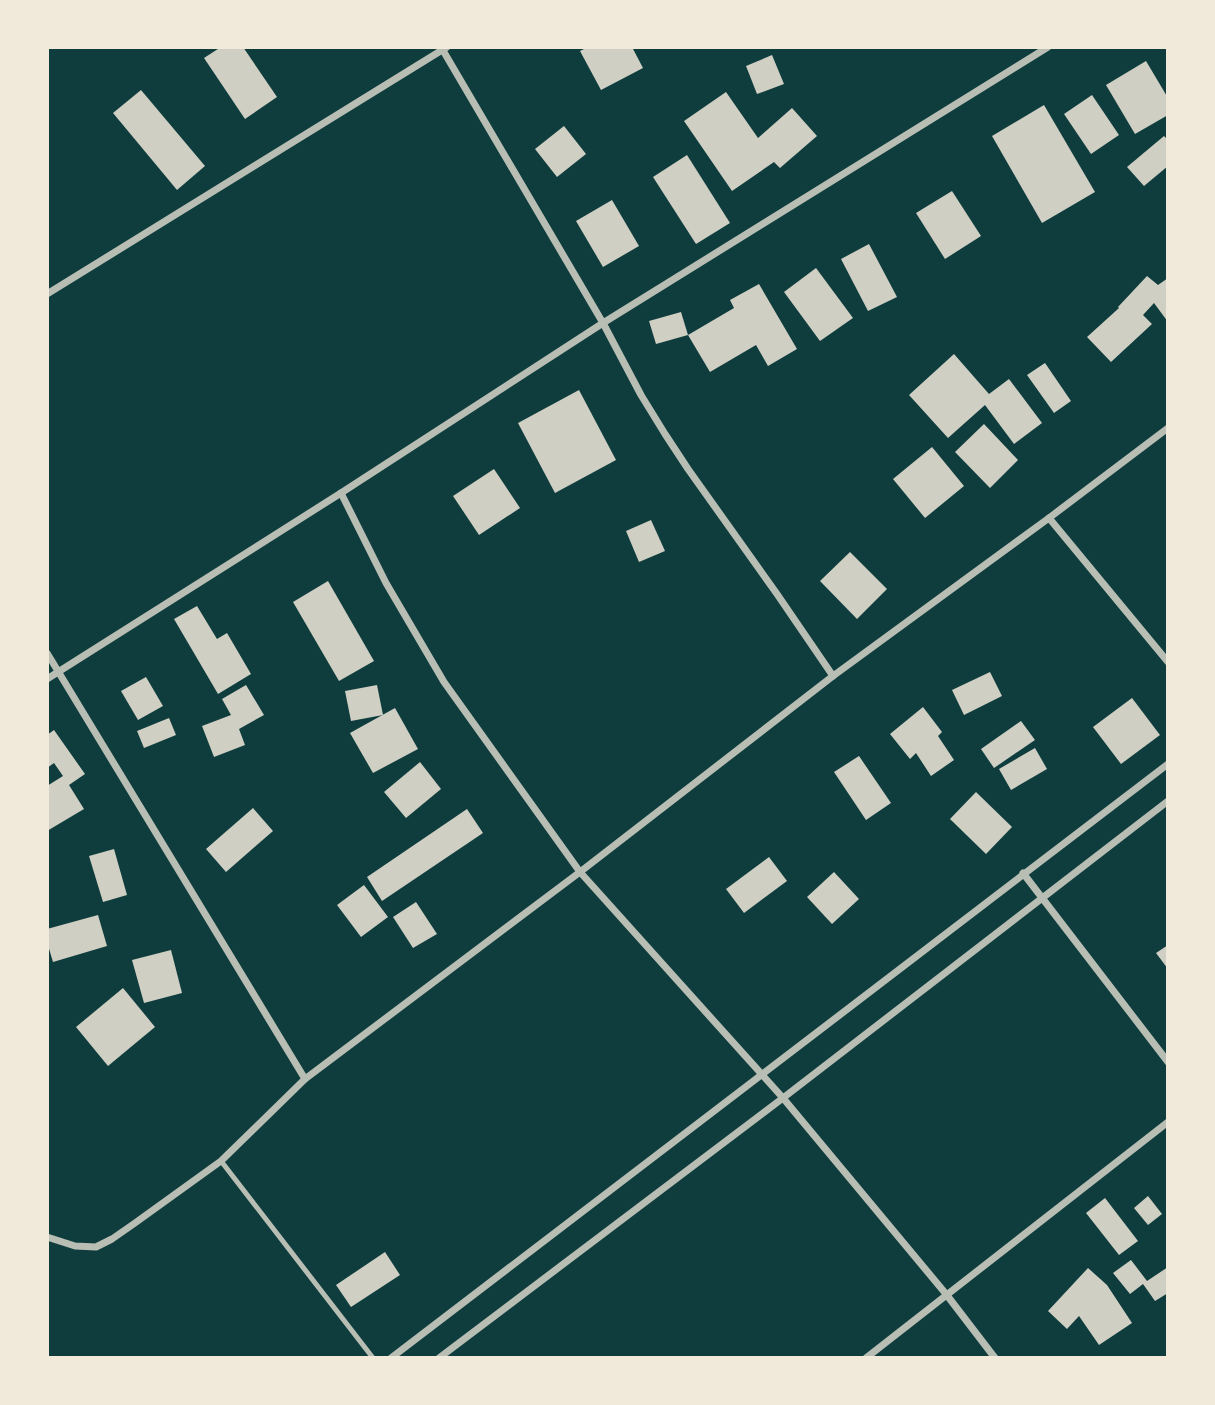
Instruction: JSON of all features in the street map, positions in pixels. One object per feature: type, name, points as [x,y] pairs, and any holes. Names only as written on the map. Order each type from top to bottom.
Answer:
[{"type":"street","points":[[47,678],[341,493],[603,323],[1048,47]]},
{"type":"street","points":[[47,294],[443,48],[603,323],[641,395],[680,458],[833,676]]},
{"type":"street","points":[[47,1237],[75,1246],[96,1247],[135,1223],[220,1161],[305,1079],[580,872],[833,676],[1168,428]]},
{"type":"street","points":[[341,493],[387,583],[444,682],[580,872],[783,1098],[946,1294],[995,1358]]},
{"type":"street","points":[[1049,518],[1168,662]]},
{"type":"street","points":[[47,653],[305,1079]]},
{"type":"street","points":[[391,1358],[1168,764]]},
{"type":"street","points":[[439,1358],[783,1098],[1168,801]]},
{"type":"street","points":[[1023,873],[1168,1062]]},
{"type":"street","points":[[866,1358],[1168,1122]]},
{"type":"lane","points":[[220,1161],[373,1358]]},
{"type":"building","points":[[221,47],[243,47],[277,97],[245,119],[204,58]]},
{"type":"building","points":[[588,47],[632,47],[643,68],[601,90],[580,51]]},
{"type":"building","points":[[772,55],[784,84],[757,94],[746,66]]},
{"type":"building","points":[[1146,61],[1168,98],[1168,115],[1135,134],[1106,85]]},
{"type":"building","points":[[141,90],[205,166],[177,190],[113,113]]},
{"type":"building","points":[[726,92],[758,138],[792,108],[817,136],[780,168],[774,162],[732,191],[684,121]]},
{"type":"building","points":[[1092,95],[1119,135],[1091,154],[1064,114]]},
{"type":"building","points":[[1044,105],[1095,192],[1042,223],[992,136]]},
{"type":"building","points":[[564,126],[586,154],[557,177],[535,149]]},
{"type":"building","points":[[1164,136],[1168,140],[1168,166],[1144,186],[1127,167]]},
{"type":"building","points":[[687,155],[730,223],[696,244],[653,177]]},
{"type":"building","points":[[952,191],[981,236],[945,259],[916,213]]},
{"type":"building","points":[[612,200],[639,246],[603,267],[576,221]]},
{"type":"building","points":[[869,244],[897,297],[868,311],[841,259]]},
{"type":"building","points":[[816,268],[853,318],[820,341],[784,292]]},
{"type":"building","points":[[1147,276],[1158,285],[1168,278],[1168,322],[1154,303],[1143,315],[1152,324],[1111,362],[1087,337],[1119,308]]},
{"type":"building","points":[[759,284],[797,349],[768,366],[756,345],[710,372],[688,335],[734,308],[730,300]]},
{"type":"building","points":[[681,312],[688,335],[656,344],[649,321]]},
{"type":"building","points":[[954,354],[989,394],[1009,379],[1042,423],[1014,444],[985,405],[948,438],[909,395]]},
{"type":"building","points":[[1045,363],[1071,401],[1054,413],[1027,375]]},
{"type":"building","points":[[579,390],[616,460],[555,493],[518,423]]},
{"type":"building","points":[[984,424],[1018,460],[990,488],[955,452]]},
{"type":"building","points":[[932,447],[964,486],[925,518],[893,479]]},
{"type":"building","points":[[494,469],[520,508],[479,535],[453,496]]},
{"type":"building","points":[[651,520],[665,551],[639,562],[626,531]]},
{"type":"building","points":[[850,552],[887,589],[857,619],[820,581]]},
{"type":"building","points":[[328,581],[374,661],[339,681],[293,602]]},
{"type":"building","points":[[197,606],[217,639],[227,633],[251,674],[218,694],[174,619]]},
{"type":"building","points":[[990,672],[1002,696],[964,715],[952,690]]},
{"type":"building","points":[[146,677],[163,706],[138,720],[121,691]]},
{"type":"building","points":[[246,685],[264,715],[239,729],[245,745],[214,757],[202,726],[231,715],[222,699]]},
{"type":"building","points":[[377,685],[383,715],[351,721],[345,691]]},
{"type":"building","points":[[1132,698],[1160,735],[1121,764],[1093,727]]},
{"type":"building","points":[[923,707],[942,732],[938,736],[954,760],[931,776],[916,753],[910,759],[890,734]]},
{"type":"building","points":[[395,708],[418,749],[373,773],[350,733]]},
{"type":"building","points":[[169,718],[176,735],[144,748],[137,731]]},
{"type":"building","points":[[1021,721],[1035,740],[994,768],[981,749]]},
{"type":"building","points":[[54,730],[85,774],[69,785],[84,809],[47,831],[47,786],[63,776],[54,763],[47,768],[47,735]]},
{"type":"building","points":[[1035,748],[1047,769],[1011,790],[999,769]]},
{"type":"building","points":[[859,756],[891,803],[866,820],[834,772]]},
{"type":"building","points":[[420,762],[441,789],[406,818],[384,792]]},
{"type":"building","points":[[976,792],[1012,827],[986,854],[950,819]]},
{"type":"building","points":[[253,808],[273,831],[226,872],[206,849]]},
{"type":"building","points":[[467,809],[483,833],[382,901],[367,877]]},
{"type":"building","points":[[114,849],[127,895],[103,902],[89,856]]},
{"type":"building","points":[[769,857],[787,881],[744,913],[726,889]]},
{"type":"building","points":[[834,872],[859,899],[832,924],[807,897]]},
{"type":"building","points":[[364,885],[388,917],[361,937],[337,905]]},
{"type":"building","points":[[416,902],[437,934],[413,948],[393,917]]},
{"type":"building","points":[[98,915],[107,946],[53,962],[47,942],[47,929]]},
{"type":"building","points":[[1168,945],[1168,969],[1156,953]]},
{"type":"building","points":[[171,950],[182,993],[144,1003],[132,960]]},
{"type":"building","points":[[123,988],[155,1027],[108,1066],[76,1027]]},
{"type":"building","points":[[1148,1196],[1162,1214],[1148,1225],[1134,1208]]},
{"type":"building","points":[[1105,1198],[1138,1241],[1119,1255],[1086,1213]]},
{"type":"building","points":[[385,1252],[400,1275],[351,1307],[336,1285]]},
{"type":"building","points":[[1131,1260],[1147,1281],[1168,1267],[1168,1293],[1155,1301],[1143,1284],[1130,1294],[1113,1273]]},
{"type":"building","points":[[1088,1268],[1107,1285],[1132,1323],[1099,1345],[1079,1316],[1067,1329],[1048,1311]]}]
